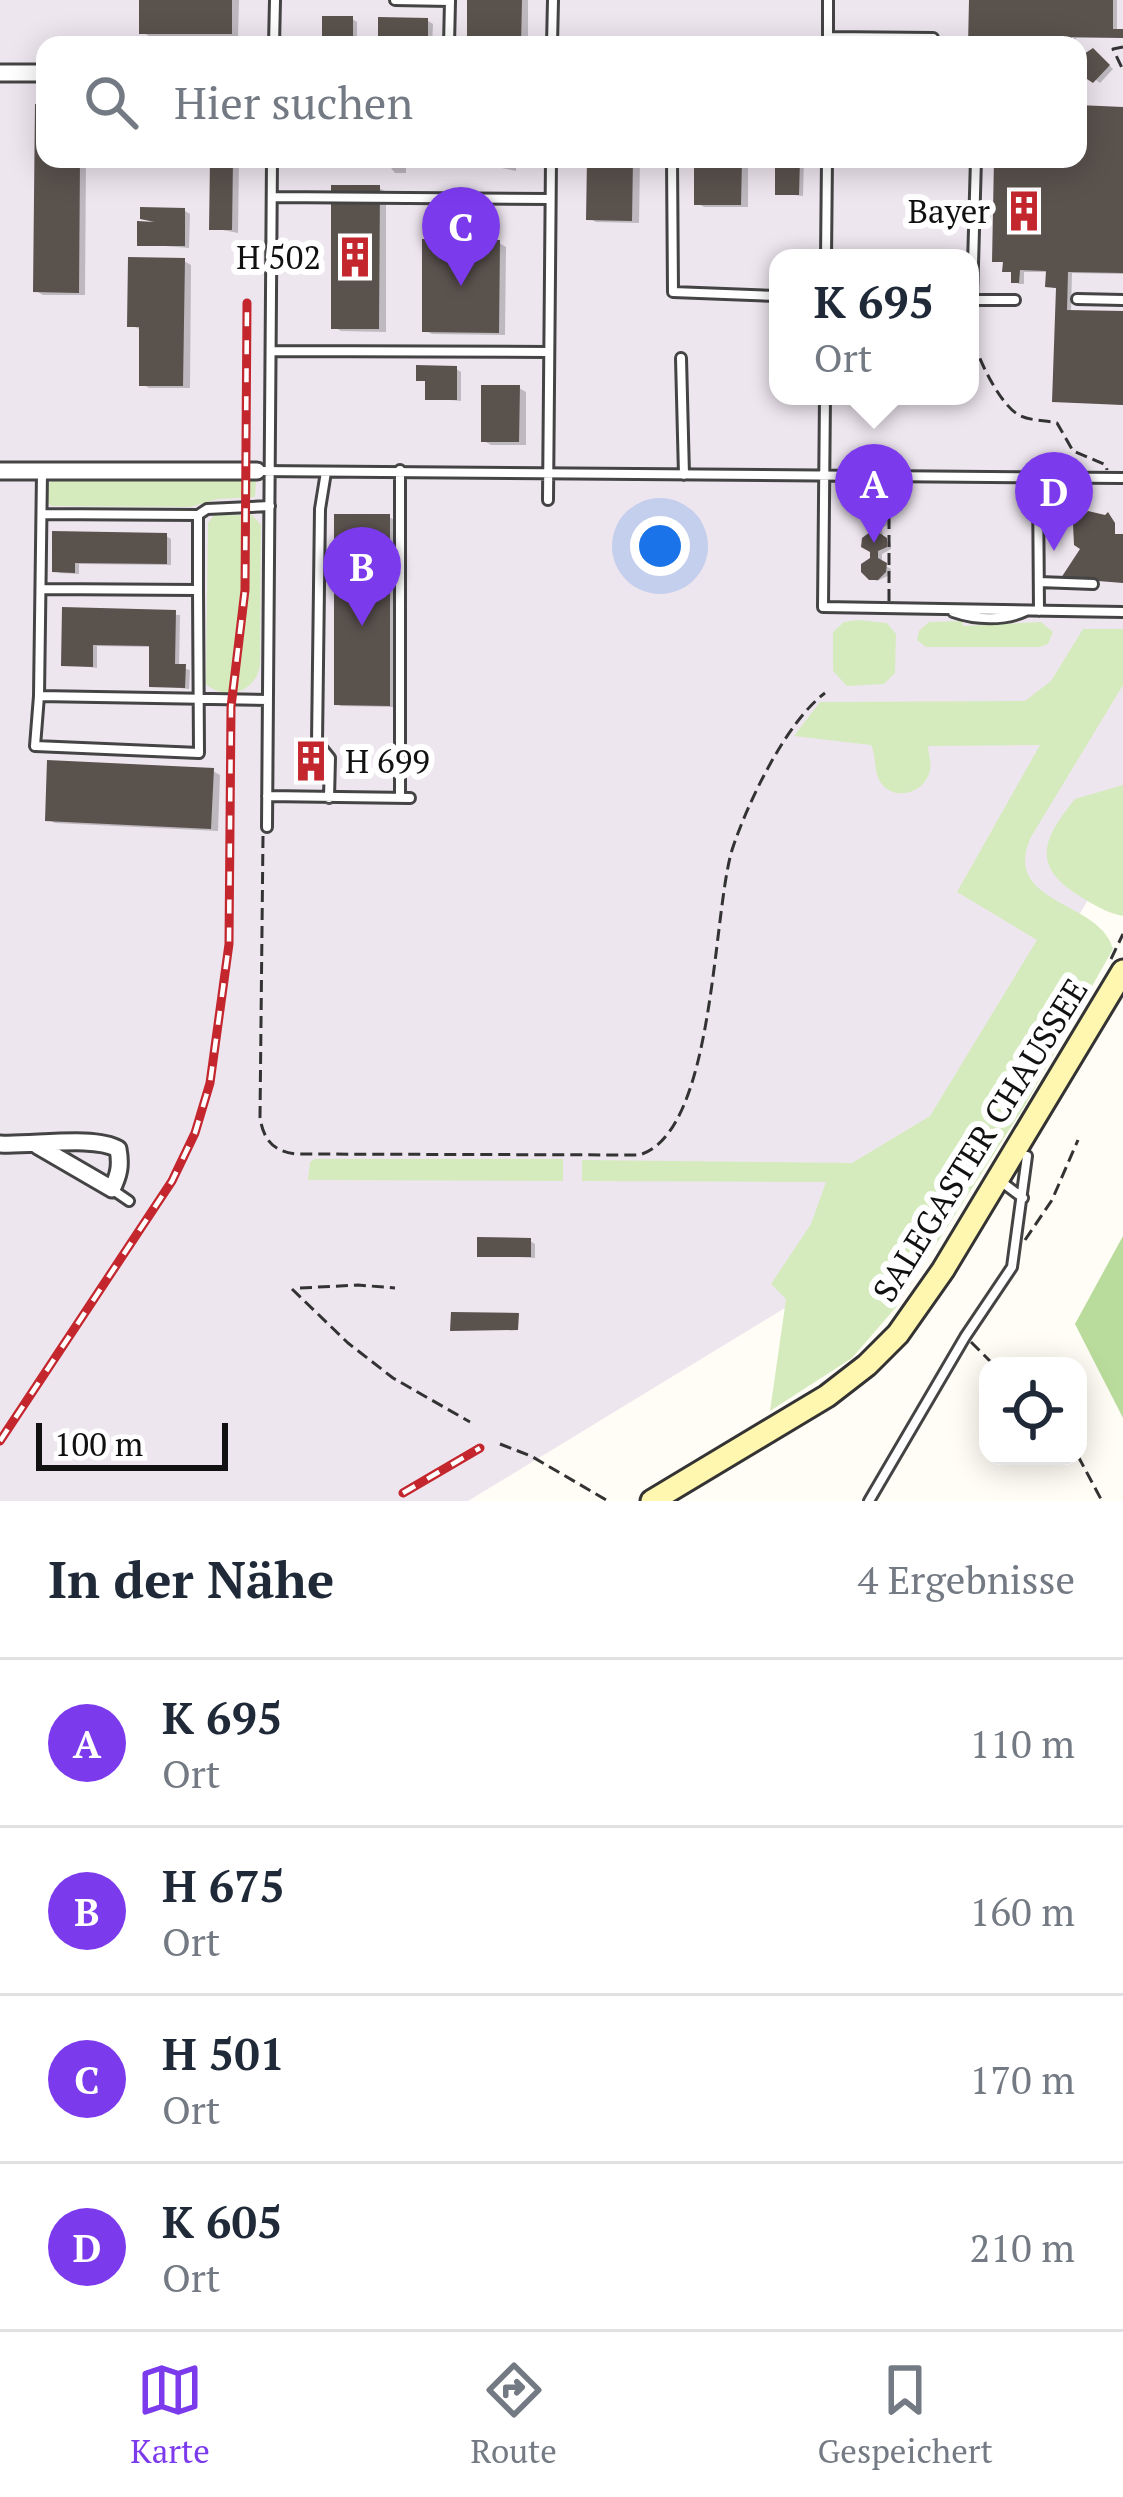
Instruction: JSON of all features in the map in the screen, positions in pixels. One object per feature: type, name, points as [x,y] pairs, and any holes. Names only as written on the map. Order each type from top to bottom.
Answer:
[{"type":"main road","name":"SALEGASTER CHAUSSEE","points":[[652,1501],[815,1404],[878,1355],[923,1301],[998,1179],[1117,964]]},
{"type":"street","points":[[0,73],[36,74]]},
{"type":"street","points":[[0,471],[260,471]]},
{"type":"street","points":[[0,1144],[38,1147],[107,1142],[118,1149],[121,1165],[112,1190],[38,1147]]},
{"type":"lane","points":[[274,36],[275,0]]},
{"type":"lane","points":[[395,0],[450,1],[449,36]]},
{"type":"lane","points":[[552,36],[553,0]]},
{"type":"lane","points":[[828,0],[828,36]]},
{"type":"lane","points":[[267,827],[270,506],[260,471],[271,351],[272,168]]},
{"type":"lane","points":[[548,500],[550,168]]},
{"type":"lane","points":[[672,168],[674,292],[769,296]]},
{"type":"lane","points":[[826,249],[827,168]]},
{"type":"lane","points":[[973,249],[976,168]]},
{"type":"lane","points":[[272,197],[550,199]]},
{"type":"lane","points":[[1077,299],[1123,300]]},
{"type":"lane","points":[[979,300],[1015,300]]},
{"type":"lane","points":[[271,351],[548,352]]},
{"type":"lane","points":[[681,358],[685,475]]},
{"type":"lane","points":[[825,405],[823,608],[1123,612]]},
{"type":"lane","points":[[267,796],[405,798],[400,470]]},
{"type":"lane","points":[[42,471],[35,746],[199,753],[198,515]]},
{"type":"lane","points":[[260,471],[1123,478]]},
{"type":"lane","points":[[326,472],[320,508],[317,742],[330,758],[329,798]]},
{"type":"lane","points":[[1038,477],[1040,611]]},
{"type":"lane","points":[[42,514],[198,515],[207,508],[270,506]]},
{"type":"lane","points":[[1039,582],[1093,584]]},
{"type":"lane","points":[[40,589],[198,590]]},
{"type":"lane","points":[[946,609],[967,617],[1013,618],[1028,610]]},
{"type":"lane","points":[[39,696],[268,700]]},
{"type":"lane","points":[[869,1501],[965,1337],[1005,1281],[1016,1250],[1027,1156]]},
{"type":"lane","points":[[998,1179],[1023,1198]]},
{"type":"lane","points":[[112,1190],[129,1201]]},
{"type":"path","points":[[1123,47],[1113,49],[1123,70]]},
{"type":"path","points":[[979,355],[1002,403],[1024,418],[1057,423],[1073,451],[1106,465],[1109,478]]},
{"type":"path","points":[[889,476],[889,608]]},
{"type":"path","points":[[267,827],[263,828],[260,1097],[262,1128],[274,1148],[310,1155],[639,1155],[655,1150],[674,1128],[698,1066],[733,850],[759,788],[792,731],[825,693]]},
{"type":"path","points":[[1117,964],[1123,934]]},
{"type":"path","points":[[1016,1250],[1052,1200],[1078,1140]]},
{"type":"path","points":[[292,1288],[348,1343],[393,1378],[470,1422]]},
{"type":"path","points":[[300,1288],[394,1288]]},
{"type":"path","points":[[965,1337],[986,1357]]},
{"type":"path","points":[[500,1444],[531,1456],[608,1501]]},
{"type":"path","points":[[1083,1465],[1102,1501]]},
{"type":"shaded area","points":[[0,0],[1123,0],[1123,842],[948,1132],[862,1261],[468,1501],[0,1501]]},
{"type":"green space","points":[[55,479],[256,480],[255,497],[218,499],[190,507],[51,506],[46,501],[49,483]]},
{"type":"green space","points":[[214,515],[252,515],[261,525],[260,665],[253,682],[231,693],[206,684],[208,523]]},
{"type":"green space","points":[[962,621],[963,626],[1041,622],[1053,632],[1048,644],[1040,647],[926,647],[917,640],[929,622]]},
{"type":"green space","points":[[844,622],[887,623],[896,634],[895,673],[884,684],[847,686],[833,671],[833,632]]},
{"type":"green space","points":[[1083,629],[1123,629],[1123,685],[1031,837],[1025,859],[1029,876],[1040,889],[1091,920],[1113,949],[1025,1105],[897,1306],[852,1358],[770,1411],[786,1299],[771,1284],[811,1224],[826,1182],[582,1181],[582,1160],[852,1163],[930,1116],[1037,940],[957,892],[1040,745],[928,746],[931,767],[925,781],[900,793],[881,783],[871,745],[794,736],[820,702],[1025,701],[1051,681]]},
{"type":"green space","points":[[1123,785],[1123,916],[1094,905],[1063,884],[1053,873],[1047,850],[1056,826],[1075,799]]},
{"type":"green space","points":[[563,1159],[563,1181],[308,1180],[310,1162]]},
{"type":"green space","points":[[1123,1236],[1123,1418],[1075,1324]]},
{"type":"building","points":[[139,0],[232,0],[232,34],[139,34]]},
{"type":"building","points":[[467,0],[522,0],[521,36],[467,36]]},
{"type":"building","points":[[969,0],[1113,0],[1113,29],[1123,29],[1123,38],[968,36]]},
{"type":"building","points":[[322,16],[353,16],[353,36],[322,36]]},
{"type":"building","points":[[378,17],[428,18],[428,36],[378,36]]},
{"type":"building","points":[[1093,48],[1110,65],[1093,83],[1087,79],[1087,52]]},
{"type":"building","points":[[36,104],[36,168],[80,168],[79,293],[33,292]]},
{"type":"building","points":[[1087,105],[1123,107],[1123,273],[1068,272],[1067,310],[1123,311],[1123,405],[1052,402],[1056,288],[1045,287],[1046,271],[1020,270],[1019,283],[1011,283],[1011,272],[1002,272],[1003,262],[992,262],[994,168],[1087,168]]},
{"type":"building","points":[[210,168],[233,168],[232,230],[209,230]]},
{"type":"building","points":[[587,168],[633,168],[632,221],[586,220]]},
{"type":"building","points":[[694,168],[742,168],[741,205],[694,205]]},
{"type":"building","points":[[775,168],[800,168],[799,195],[775,195]]},
{"type":"building","name":"H 502","points":[[331,185],[380,185],[379,329],[331,329]]},
{"type":"building","points":[[140,207],[185,208],[185,246],[137,246],[137,221],[155,222],[140,219]]},
{"type":"building","points":[[422,239],[500,240],[499,333],[422,332]]},
{"type":"building","points":[[128,257],[185,258],[183,386],[139,386],[139,327],[127,327]]},
{"type":"building","points":[[416,365],[457,366],[457,400],[425,400],[425,381],[416,381]]},
{"type":"building","points":[[481,385],[520,385],[519,442],[481,442]]},
{"type":"building","points":[[871,505],[887,513],[887,521],[878,525],[887,547],[878,551],[878,558],[887,563],[878,580],[869,580],[861,572],[861,564],[870,558],[870,552],[861,547],[862,538],[870,532],[862,513]]},
{"type":"building","points":[[1088,511],[1108,512],[1115,534],[1123,534],[1123,583],[1061,578],[1080,549],[1074,545],[1073,524]]},
{"type":"building","points":[[334,514],[390,514],[390,706],[334,705]]},
{"type":"building","points":[[52,531],[167,533],[167,564],[75,563],[75,573],[52,572]]},
{"type":"building","points":[[62,607],[176,610],[175,664],[186,664],[185,688],[149,687],[149,646],[93,645],[93,667],[61,666]]},
{"type":"building","points":[[47,760],[214,768],[211,829],[45,821]]},
{"type":"building","points":[[477,1237],[531,1238],[531,1257],[477,1257]]},
{"type":"building","points":[[451,1312],[519,1313],[518,1330],[450,1331]]},
{"type":"railway","points":[[0,1441],[172,1181],[195,1133],[210,1083],[229,944],[231,707],[245,590],[247,303]]},
{"type":"railway","points":[[403,1493],[480,1448]]},
{"type":"place","name":"Bayer","points":[[1024,211]]},
{"type":"place","name":"H 502","points":[[355,257]]},
{"type":"place","name":"H 501","points":[[461,286]]},
{"type":"place","name":"K 695","points":[[874,543]]},
{"type":"place","name":"K 605","points":[[1054,551]]},
{"type":"place","name":"H 675","points":[[362,626]]},
{"type":"place","name":"H 699","points":[[311,761]]}]
